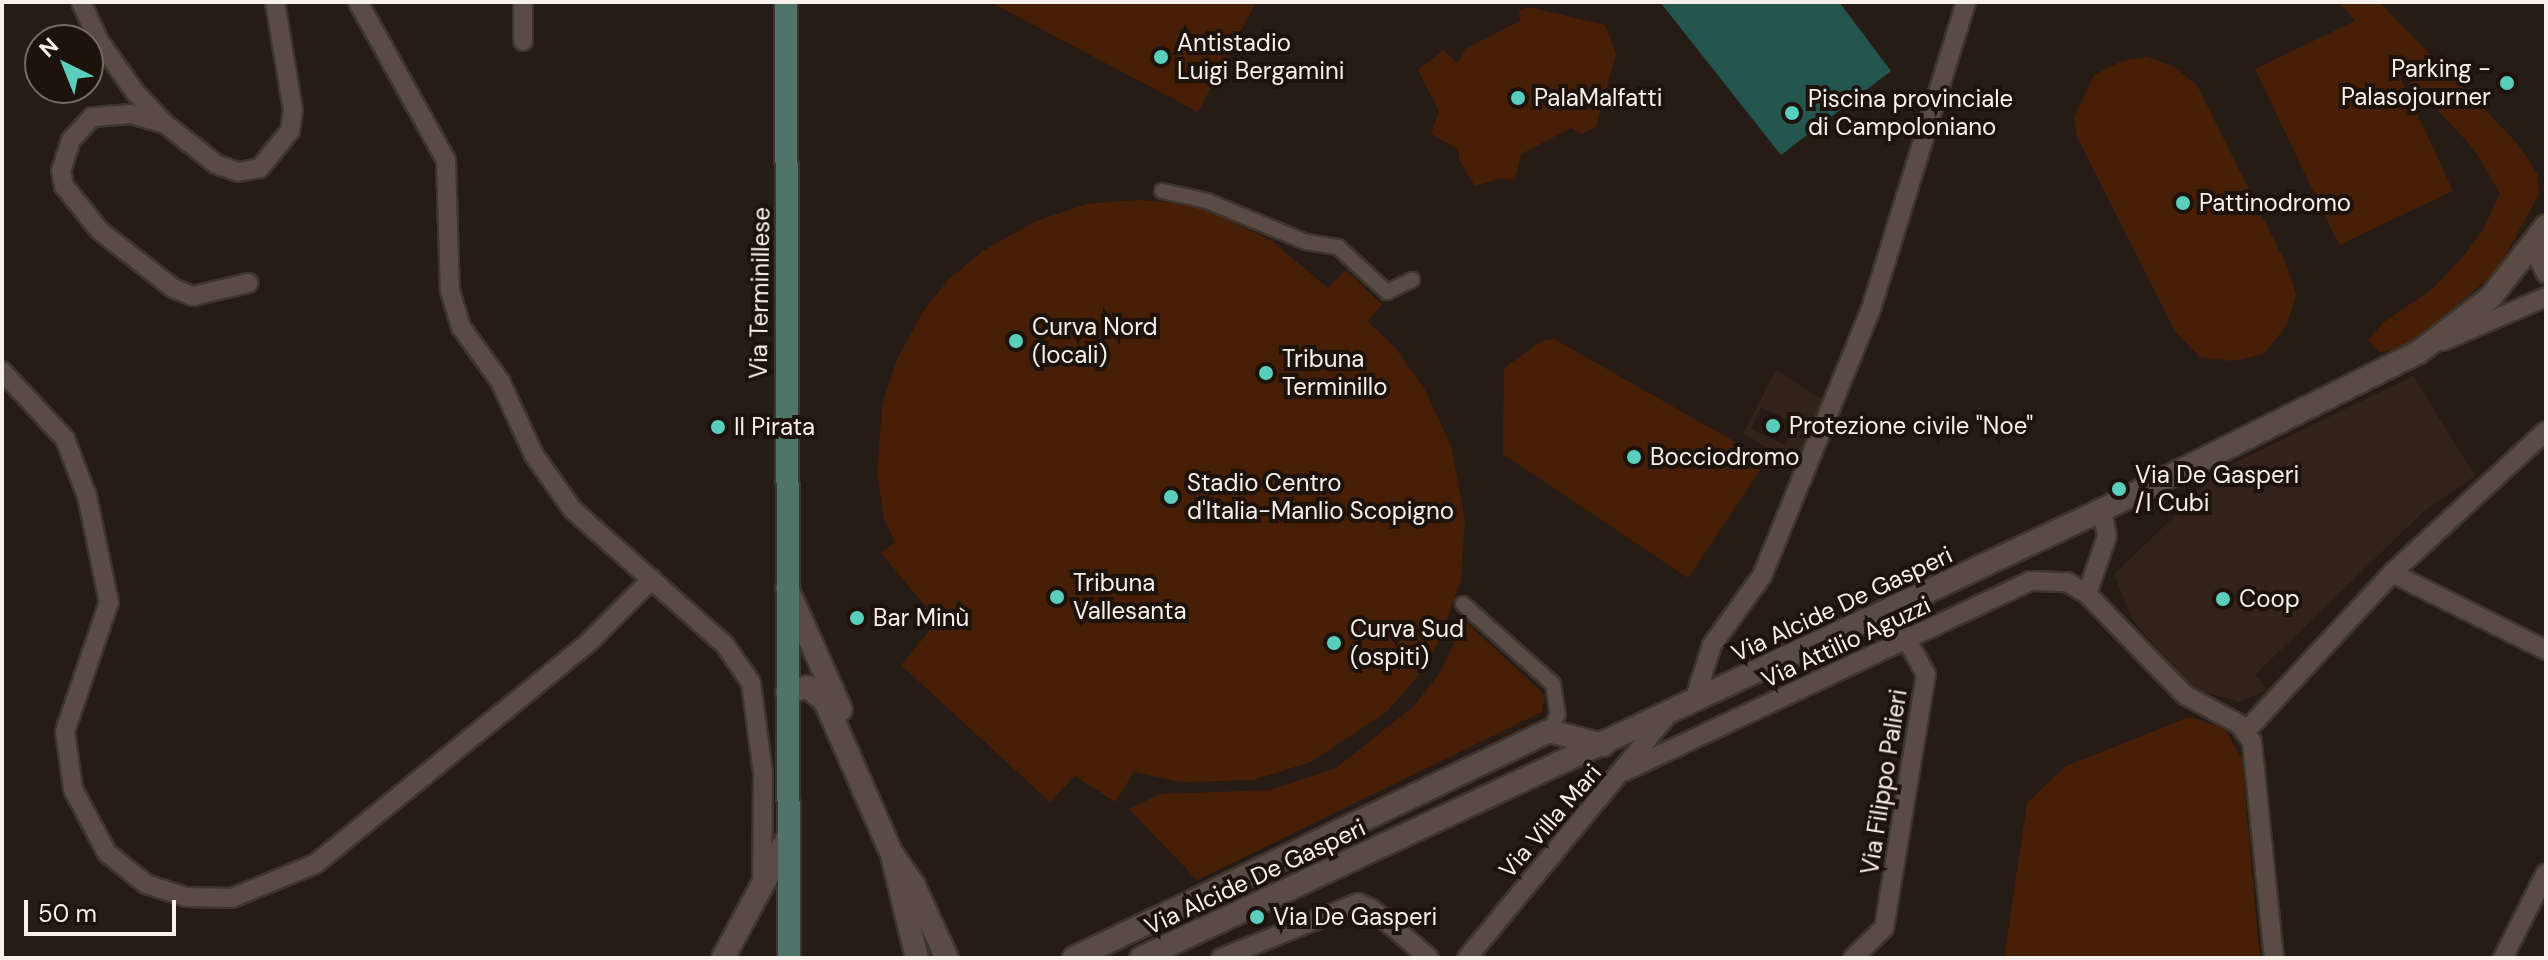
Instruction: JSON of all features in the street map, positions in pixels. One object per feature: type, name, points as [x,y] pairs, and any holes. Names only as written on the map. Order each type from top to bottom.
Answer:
[{"type":"main road","name":"Via Terminillese","points":[[786,2],[786,841],[789,958]]},
{"type":"street","points":[[81,2],[99,41],[164,123],[216,164],[238,172],[260,168],[274,155],[290,131],[293,110],[275,2]]},
{"type":"street","points":[[358,2],[446,160],[450,291],[461,327],[500,381],[534,455],[573,510],[725,645],[751,683],[763,773],[762,882]]},
{"type":"street","points":[[523,2],[523,41]]},
{"type":"street","points":[[1694,701],[1712,645],[1762,576],[1871,309],[1966,2]]},
{"type":"street","points":[[164,123],[130,114],[92,117],[71,140],[61,170],[64,186],[100,231],[173,288],[193,296],[249,283]]},
{"type":"street","points":[[1162,191],[1207,201],[1306,242],[1338,247],[1387,292],[1412,280]]},
{"type":"street","name":"Via Alcide De Gasperi","points":[[1141,958],[2102,510],[2419,352],[2491,297],[2539,245],[2546,226]]},
{"type":"street","points":[[2539,245],[2546,274]]},
{"type":"street","points":[[2419,352],[2546,297]]},
{"type":"street","points":[[2,371],[65,439],[87,496],[109,602],[65,731],[73,789],[107,853],[146,884],[186,897],[232,898],[315,864],[589,642],[652,579]]},
{"type":"street","points":[[2245,732],[2392,573],[2546,431]]},
{"type":"street","points":[[2102,510],[2107,536],[2087,594],[2185,695],[2239,724],[2252,742],[2274,958]]},
{"type":"street","points":[[2392,573],[2546,650]]},
{"type":"street","name":"Via Attilio Aguzzi","points":[[1625,771],[2030,581],[2049,578],[2087,594]]},
{"type":"street","points":[[786,585],[863,760],[865,783]]},
{"type":"street","points":[[1074,958],[1549,731],[1558,714],[1553,684],[1463,604]]},
{"type":"street","name":"Via Filippo Palieri","points":[[1853,958],[1884,928],[1926,674],[1890,610]]},
{"type":"street","points":[[787,692],[808,687],[820,695],[865,783],[892,854],[917,958]]},
{"type":"street","name":"Via Villa Mari","points":[[1467,958],[1625,771],[1668,714]]},
{"type":"street","points":[[1549,731],[1603,745]]},
{"type":"street","points":[[723,958],[786,841]]},
{"type":"street","points":[[892,854],[914,886],[947,958]]},
{"type":"street","points":[[2503,958],[2546,873]]},
{"type":"street","points":[[1221,958],[1358,903],[1372,909],[1429,958]]},
{"type":"shaded area","name":"Antistadio Luigi Bergamini","points":[[990,2],[1256,2],[1198,112]]},
{"type":"shaded area","points":[[2339,2],[2379,2],[2518,144],[2538,175],[2539,194],[2497,271],[2426,333],[2396,350],[2379,352],[2368,340],[2384,322],[2431,290],[2463,257],[2483,230],[2500,193],[2473,148],[2394,64],[2453,191],[2339,245],[2255,69],[2355,21]]},
{"type":"shaded area","name":"PalaMalfatti","points":[[1528,7],[1605,25],[1616,54],[1596,127],[1582,134],[1571,128],[1521,154],[1515,180],[1501,178],[1475,186],[1459,160],[1459,150],[1431,134],[1439,111],[1418,70],[1443,50],[1458,63],[1465,49],[1520,21],[1519,11]]},
{"type":"shaded area","name":"Pattinodromo","points":[[2147,57],[2175,67],[2197,85],[2288,268],[2296,295],[2286,326],[2264,354],[2232,361],[2200,357],[2175,331],[2077,137],[2074,117],[2094,75],[2122,61]]},
{"type":"shaded area","name":"Stadio Centro d'Italia-Manlio Scopigno","points":[[1137,200],[1197,205],[1272,241],[1328,288],[1346,270],[1382,305],[1367,321],[1394,346],[1424,388],[1451,446],[1465,520],[1461,581],[1437,645],[1414,681],[1388,711],[1311,762],[1253,780],[1182,782],[1134,772],[1115,802],[1075,776],[1050,802],[901,665],[938,621],[881,553],[895,542],[884,519],[877,475],[882,405],[897,359],[924,310],[948,280],[984,250],[1036,221],[1086,204]]},
{"type":"shaded area","name":"Bocciodromo","points":[[1554,339],[1767,460],[1688,578],[1503,454],[1504,368],[1541,341]]},
{"type":"shaded area","points":[[1776,370],[1824,401],[1799,465],[1743,434]],"holes":[[[1761,407],[1795,423],[1785,445],[1751,429]]]},
{"type":"shaded area","points":[[2413,376],[2475,476],[2422,513],[2255,675],[2268,689],[2240,702],[2194,689],[2133,621],[2114,574],[2199,493],[2200,480]]},
{"type":"shaded area","points":[[1465,621],[1545,695],[1542,712],[1197,880],[1129,809],[1160,794],[1270,790],[1336,768],[1413,707],[1439,674]]},
{"type":"shaded area","points":[[2189,717],[2224,728],[2242,759],[2260,958],[2004,958],[2027,803],[2066,766]]},
{"type":"water","name":"Piscina provinciale di Campoloniano","points":[[1660,2],[1839,2],[1891,71],[1781,155]]},
{"type":"place","name":"Antistadio Luigi Bergamini","points":[[1161,57]]},
{"type":"place","name":"Parking - Palasojourner","points":[[2507,83]]},
{"type":"place","name":"PalaMalfatti","points":[[1518,98]]},
{"type":"place","name":"Piscina provinciale di Campoloniano","points":[[1792,113]]},
{"type":"place","name":"Pattinodromo","points":[[2183,203]]},
{"type":"place","name":"Curva Nord (locali)","points":[[1016,341]]},
{"type":"place","name":"Tribuna Terminillo","points":[[1266,373]]},
{"type":"place","name":"Protezione civile \"Noe\"","points":[[1773,426]]},
{"type":"place","name":"Il Pirata","points":[[718,427]]},
{"type":"place","name":"Bocciodromo","points":[[1634,457]]},
{"type":"place","name":"Via De Gasperi /I Cubi","points":[[2119,489]]},
{"type":"place","name":"Stadio Centro d'Italia-Manlio Scopigno","points":[[1171,497]]},
{"type":"place","name":"Tribuna Vallesanta","points":[[1057,597]]},
{"type":"place","name":"Coop","points":[[2223,599]]},
{"type":"place","name":"Bar Minù","points":[[857,618]]},
{"type":"place","name":"Curva Sud (ospiti)","points":[[1334,643]]},
{"type":"place","name":"Via De Gasperi","points":[[1257,917]]}]
